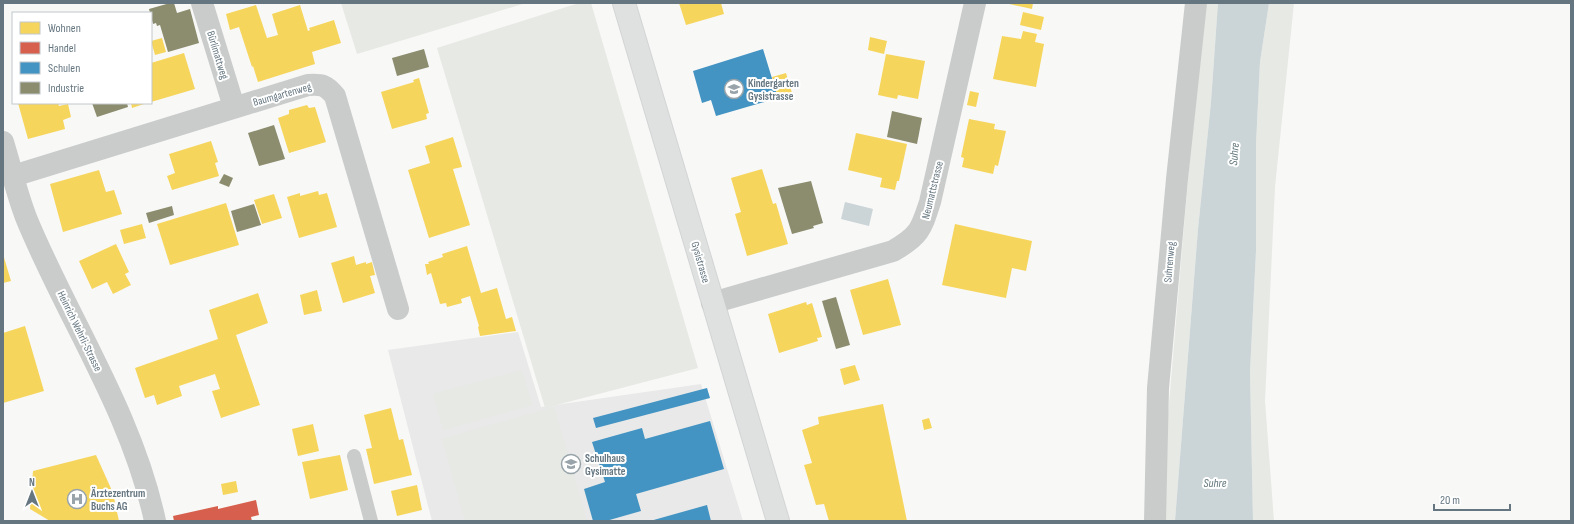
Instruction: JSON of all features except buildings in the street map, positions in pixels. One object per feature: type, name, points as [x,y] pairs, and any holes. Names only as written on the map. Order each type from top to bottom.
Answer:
[{"type":"street","name":"Bürlimattweg","points":[[202,3],[234,108]]},
{"type":"street","name":"Gysistrasse","points":[[624,3],[670,153],[712,303],[778,521]]},
{"type":"street","name":"Neumattstrasse","points":[[712,303],[893,251],[909,242],[922,226],[930,202],[974,3]]},
{"type":"street","name":"Suhrenweg","points":[[1155,521],[1158,388],[1177,179],[1196,3]]},
{"type":"street","name":"Baumgartenweg","points":[[13,176],[308,84],[319,84],[329,88],[335,96],[398,309]]},
{"type":"street","name":"Heinrich Wehrli-Strasse","points":[[3,142],[26,219],[106,383],[130,439],[143,476],[155,521]]},
{"type":"lane","points":[[354,456],[371,521]]},
{"type":"shaded area","points":[[341,3],[526,3],[357,54]]},
{"type":"shaded area","points":[[579,3],[591,3],[698,368],[545,408],[437,48]]},
{"type":"shaded area","points":[[1203,3],[1218,3],[1211,102],[1198,229],[1175,521],[1166,521],[1166,439]]},
{"type":"shaded area","points":[[1269,3],[1294,3],[1275,187],[1265,401],[1274,521],[1253,521],[1250,372],[1256,251],[1256,144],[1260,62]]},
{"type":"shaded area","name":"Schulhaus Gysimatte","points":[[518,332],[541,407],[701,384],[743,521],[432,521],[388,350]]},
{"type":"shaded area","points":[[522,370],[532,405],[443,430],[433,394]]},
{"type":"shaded area","points":[[554,407],[587,521],[465,521],[442,439]]},
{"type":"water","name":"Suhre","points":[[1218,3],[1269,3],[1260,62],[1256,144],[1256,251],[1250,372],[1253,521],[1175,521],[1198,229],[1211,102]]},
{"type":"water","points":[[845,202],[873,209],[869,226],[841,219]]},
{"type":"place","name":"Kindergarten Gysistrasse","points":[[734,89]]},
{"type":"place","name":"Schulhaus Gysimatte","points":[[571,464]]},
{"type":"place","name":"Ärztezentrum Buchs AG","points":[[77,499]]}]
